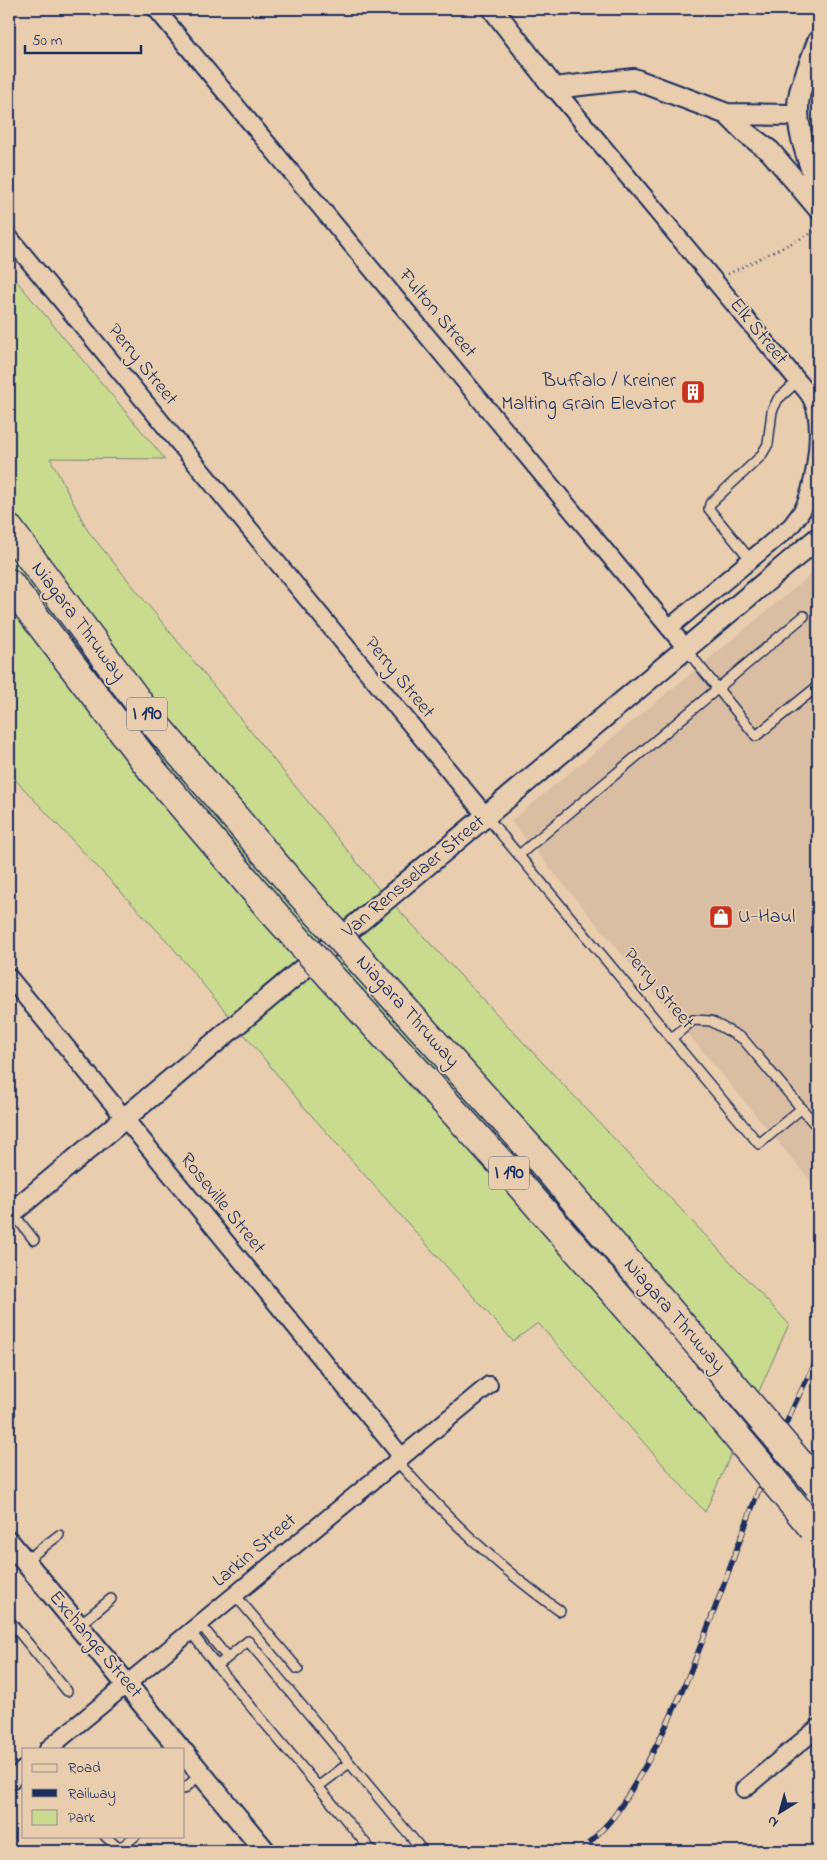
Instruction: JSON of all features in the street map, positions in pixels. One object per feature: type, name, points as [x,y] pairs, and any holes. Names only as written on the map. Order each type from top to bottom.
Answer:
[{"type":"highway","name":"Niagara Thruway","points":[[9,529],[154,723],[296,890],[528,1147],[818,1485]]},
{"type":"highway","name":"Niagara Thruway","points":[[9,583],[152,770],[272,911],[508,1171],[662,1348],[815,1531]]},
{"type":"street","name":"Fulton Street","points":[[156,9],[685,647]]},
{"type":"street","name":"Elk Street","points":[[492,9],[554,88],[812,400],[818,421],[818,442],[811,489],[805,506],[791,526],[669,628]]},
{"type":"street","points":[[818,41],[800,93],[798,115],[805,149],[818,189]]},
{"type":"street","points":[[554,88],[634,79],[726,114],[798,115]]},
{"type":"street","points":[[726,114],[747,134],[770,151],[818,208]]},
{"type":"street","name":"Perry Street","points":[[9,237],[486,816]]},
{"type":"street","name":"Van Rensselaer Street","points":[[10,1213],[125,1119],[685,647],[818,538]]},
{"type":"street","name":"Roseville Street","points":[[9,977],[400,1459]]},
{"type":"street","name":"Larkin Street","points":[[49,1748],[489,1386]]},
{"type":"street","name":"Exchange Street","points":[[9,1542],[179,1748]]},
{"type":"street","points":[[744,1789],[816,1735]]},
{"type":"street","points":[[185,1754],[265,1851]]},
{"type":"street","points":[[9,1782],[22,1771]]},
{"type":"lane","points":[[750,559],[709,509],[710,504],[761,456],[768,444],[772,411],[778,399],[798,381]]},
{"type":"lane","points":[[518,856],[804,616]]},
{"type":"lane","points":[[685,647],[756,736],[818,686]]},
{"type":"lane","name":"Perry Street","points":[[486,816],[759,1144],[802,1108]]},
{"type":"lane","points":[[671,1038],[693,1020],[710,1021],[743,1039],[818,1128]]},
{"type":"lane","points":[[10,1213],[34,1240]]},
{"type":"lane","points":[[400,1459],[445,1513],[533,1590],[560,1610]]},
{"type":"lane","points":[[25,1561],[59,1535]]},
{"type":"lane","points":[[235,1595],[298,1669]]},
{"type":"lane","points":[[79,1625],[111,1599]]},
{"type":"lane","points":[[9,1620],[67,1691]]},
{"type":"lane","points":[[195,1628],[227,1657]]},
{"type":"lane","points":[[195,1628],[217,1666],[372,1851]]},
{"type":"lane","points":[[217,1666],[248,1641],[423,1851]]},
{"type":"lane","points":[[319,1786],[350,1763]]},
{"type":"lane","points":[[185,1788],[201,1774]]},
{"type":"lane","points":[[107,1838],[116,1846],[123,1846],[133,1838]]},
{"type":"path","points":[[728,274],[816,231]]},
{"type":"shaded area","points":[[818,569],[818,1190],[511,821]]},
{"type":"green space","points":[[9,272],[165,459],[50,458],[88,531],[377,887],[789,1324],[705,1512],[538,1323],[513,1341],[304,1107],[169,943],[9,773]]},
{"type":"railway","points":[[582,1851],[615,1815],[647,1762],[675,1707],[766,1472],[790,1414],[818,1358]]},
{"type":"place","name":"Buffalo / Kreiner Malting Grain Elevator","points":[[693,392]]},
{"type":"place","name":"U-Haul","points":[[721,917]]}]
